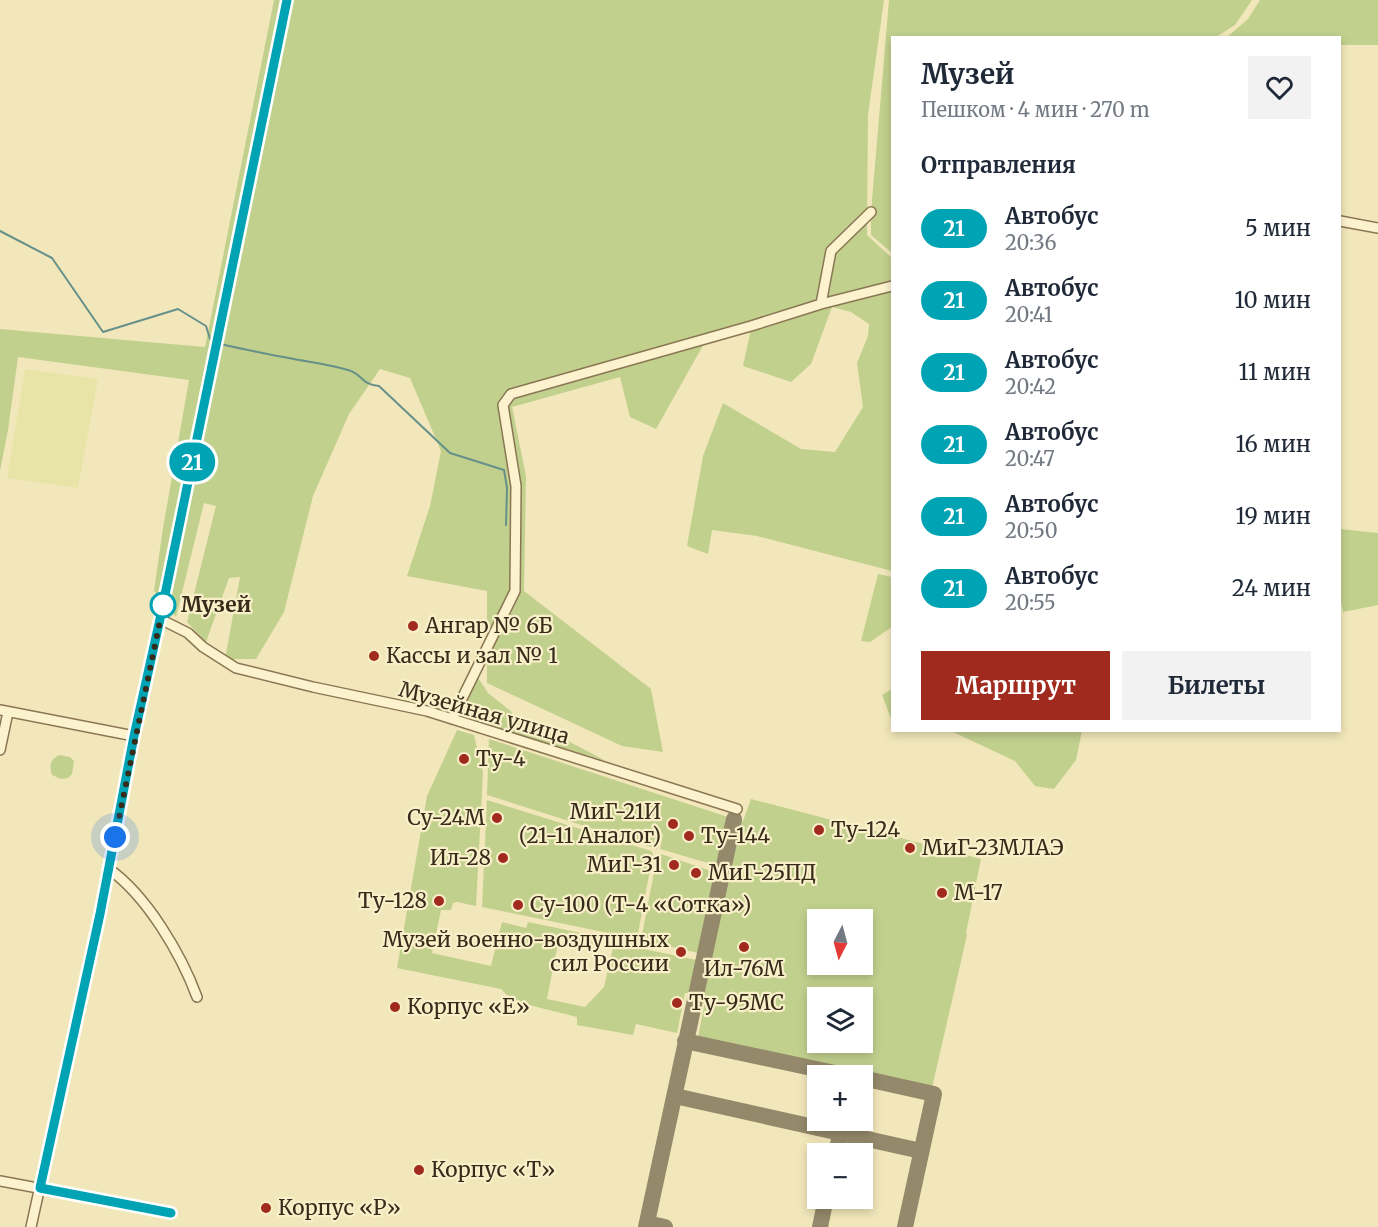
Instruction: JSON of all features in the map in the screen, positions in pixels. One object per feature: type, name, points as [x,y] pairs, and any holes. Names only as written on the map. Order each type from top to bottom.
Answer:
[{"type":"street","points":[[32,1227],[109,869],[134,736],[287,0]]},
{"type":"street","points":[[821,304],[831,251],[871,212]]},
{"type":"street","points":[[1341,221],[1378,228]]},
{"type":"street","points":[[452,719],[515,591],[516,486],[503,405],[511,394],[821,304],[891,286]]},
{"type":"street","name":"Музейная улица","points":[[160,619],[188,633],[203,647],[236,668],[312,687],[427,711],[737,809]]},
{"type":"street","points":[[0,750],[4,711],[134,736]]},
{"type":"street","points":[[109,869],[150,910],[188,973],[196,996]]},
{"type":"street","points":[[0,1180],[171,1213]]},
{"type":"shaded area","points":[[25,369],[98,379],[78,488],[7,478]]},
{"type":"green space","points":[[274,0],[884,0],[868,115],[867,235],[891,257],[891,571],[757,536],[712,530],[708,554],[687,546],[703,456],[723,403],[801,449],[835,452],[863,407],[857,363],[868,336],[869,324],[851,312],[832,307],[811,364],[791,382],[743,366],[751,329],[705,342],[656,429],[630,417],[620,377],[512,407],[526,476],[524,591],[651,689],[663,752],[622,746],[487,683],[487,591],[407,576],[430,506],[441,451],[410,378],[380,369],[349,414],[313,496],[284,612],[256,659],[225,659],[240,577],[229,578],[206,642],[187,622],[216,506],[204,503],[176,617],[154,591],[189,380],[18,357],[0,471],[0,329],[205,347]]},
{"type":"green space","points":[[889,0],[1252,0],[1235,25],[1218,36],[891,36],[891,252],[871,235]]},
{"type":"green space","points":[[1260,0],[1378,0],[1378,45],[1341,45],[1341,36],[1228,36],[1248,19]]},
{"type":"green space","points":[[1341,529],[1378,533],[1378,605],[1343,612]]},
{"type":"green space","points":[[878,574],[891,577],[891,628],[870,642],[861,641]]},
{"type":"green space","points":[[477,676],[488,693],[512,712],[511,719],[521,725],[532,722],[606,761],[470,719],[464,711]]},
{"type":"green space","points":[[891,690],[891,718],[882,695]]},
{"type":"green space","points":[[457,730],[474,735],[483,773],[476,906],[457,902],[453,903],[451,910],[441,910],[432,953],[491,966],[502,922],[526,928],[528,922],[600,937],[598,946],[559,938],[547,999],[585,1007],[604,987],[614,943],[697,960],[691,993],[685,993],[677,1033],[636,1024],[633,1035],[577,1025],[577,1017],[513,1001],[501,989],[397,968],[427,796]]},
{"type":"green space","points":[[953,732],[1082,732],[1076,760],[1054,789],[1035,786],[1015,761]]},
{"type":"green space","points":[[489,739],[728,817],[718,866],[660,849],[663,834],[661,834],[657,849],[487,795]]},
{"type":"green space","points":[[59,755],[70,757],[74,761],[72,774],[68,778],[61,779],[52,775],[51,763]]},
{"type":"green space","points":[[751,799],[981,859],[967,935],[932,1088],[873,1075],[873,1065],[826,1065],[698,1037],[705,1002],[702,996],[739,820],[743,821]]},
{"type":"green space","points":[[487,800],[651,851],[653,854],[637,939],[482,907]]},
{"type":"green space","points":[[661,854],[717,873],[698,953],[641,940],[657,857]]},
{"type":"waterway","points":[[0,231],[52,258],[103,332],[178,309],[206,326],[210,339]]},
{"type":"waterway","points":[[220,344],[341,368],[353,372],[368,383],[379,386],[450,453],[504,470],[507,488],[506,525]]},
{"type":"taxiway","points":[[646,1227],[734,819]]},
{"type":"taxiway","points":[[685,1041],[807,1067]]},
{"type":"taxiway","points":[[873,1080],[934,1094],[905,1227]]},
{"type":"taxiway","points":[[675,1096],[921,1151]]},
{"type":"taxiway","points":[[838,1143],[841,1131]]},
{"type":"taxiway","points":[[820,1227],[824,1209]]},
{"type":"taxiway","points":[[647,1223],[665,1227]]},
{"type":"bus line","name":"21","points":[[171,1213],[40,1188],[100,914],[134,736],[287,0]]},
{"type":"place","name":"Музей","points":[[163,605]]},
{"type":"place","name":"Ангар № 6Б","points":[[413,626]]},
{"type":"place","name":"Кассы и зал № 1","points":[[374,656]]},
{"type":"place","name":"Ту-4","points":[[464,759]]},
{"type":"place","name":"Су-24М","points":[[497,818]]},
{"type":"place","name":"МиГ-21И (21-11 Аналог)","points":[[673,824]]},
{"type":"place","name":"Ту-124","points":[[819,830]]},
{"type":"place","name":"Ту-144","points":[[689,836]]},
{"type":"place","name":"МиГ-23МЛАЭ","points":[[910,848]]},
{"type":"place","name":"Ил-28","points":[[503,858]]},
{"type":"place","name":"МиГ-31","points":[[674,865]]},
{"type":"place","name":"МиГ-25ПД","points":[[696,873]]},
{"type":"place","name":"М-17","points":[[942,893]]},
{"type":"place","name":"Ту-128","points":[[439,901]]},
{"type":"place","name":"Су-100 (Т-4 «Сотка»)","points":[[518,905]]},
{"type":"place","name":"Ил-76М","points":[[744,947]]},
{"type":"place","name":"Музей военно-воздушных сил России","points":[[681,952]]},
{"type":"place","name":"Ту-95МС","points":[[677,1003]]},
{"type":"place","name":"Корпус «Е»","points":[[395,1007]]},
{"type":"place","name":"Корпус «Т»","points":[[419,1170]]},
{"type":"place","name":"Корпус «Р»","points":[[266,1208]]},
{"type":"route","points":[[115,837],[134,736],[165,597],[163,605]]}]
